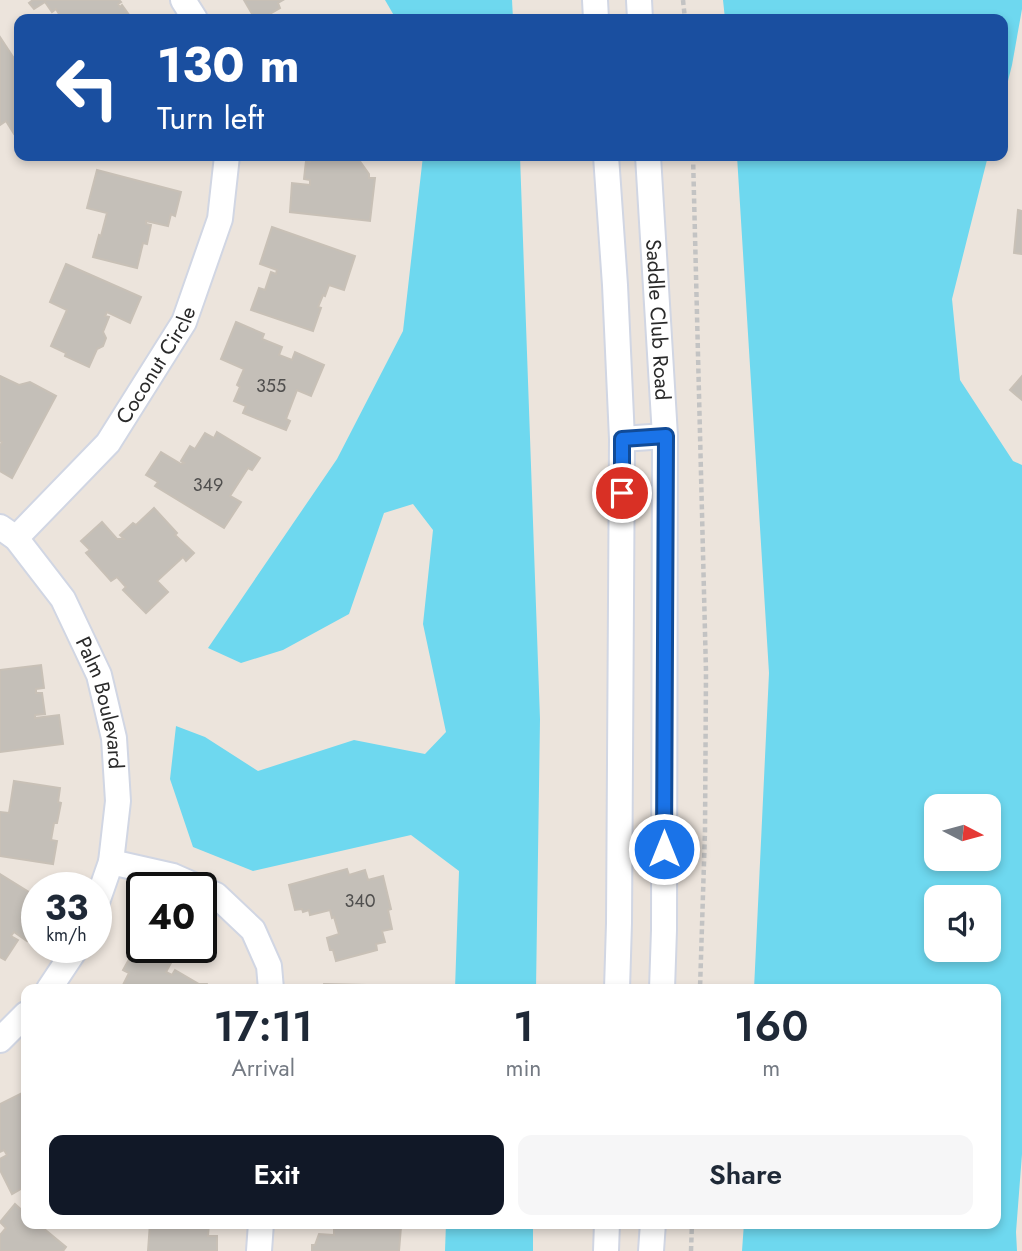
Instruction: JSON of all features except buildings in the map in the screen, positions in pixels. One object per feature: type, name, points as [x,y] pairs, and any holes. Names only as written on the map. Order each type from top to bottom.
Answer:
[{"type":"street","name":"Coconut Circle","points":[[8,533],[108,443],[184,322],[220,219],[226,161]]},
{"type":"street","name":"Saddle Club Road","points":[[606,161],[622,439],[620,923],[617,984]]},
{"type":"street","name":"Saddle Club Road","points":[[649,161],[666,436],[662,984]]},
{"type":"street","points":[[622,439],[666,436]]},
{"type":"street","name":"Palm Boulevard","points":[[8,533],[62,599],[99,675],[114,738],[118,801],[108,872]]},
{"type":"street","points":[[111,862],[152,872]]},
{"type":"street","points":[[217,896],[253,930],[269,966],[271,984]]},
{"type":"street","points":[[52,984],[66,963]]},
{"type":"street","points":[[0,1041],[21,1019]]},
{"type":"street","points":[[259,1251],[261,1229]]},
{"type":"street","points":[[606,1251],[607,1229]]},
{"type":"street","points":[[651,1251],[653,1229]]},
{"type":"path","points":[[693,161],[706,672],[705,831],[699,984]]},
{"type":"path","points":[[691,1251],[692,1229]]},
{"type":"water","points":[[385,0],[512,0],[513,14],[393,14]]},
{"type":"water","points":[[723,0],[1022,0],[1008,81],[1008,14],[724,14]]},
{"type":"water","points":[[422,161],[520,161],[540,719],[536,984],[455,984],[459,871],[411,835],[253,871],[193,847],[170,779],[176,726],[205,737],[258,771],[354,740],[425,754],[446,732],[423,624],[433,530],[413,504],[384,513],[349,614],[283,650],[241,663],[208,648],[337,459],[403,331]]},
{"type":"water","points":[[737,161],[987,161],[952,299],[960,380],[1013,461],[1022,465],[1022,1154],[1017,1251],[742,1251],[744,1229],[1001,1229],[1001,984],[754,984],[769,673]]},
{"type":"water","points":[[446,1229],[533,1229],[533,1251],[445,1251]]},
{"type":"route","points":[[622,493],[622,439],[666,436],[664,849]]}]
